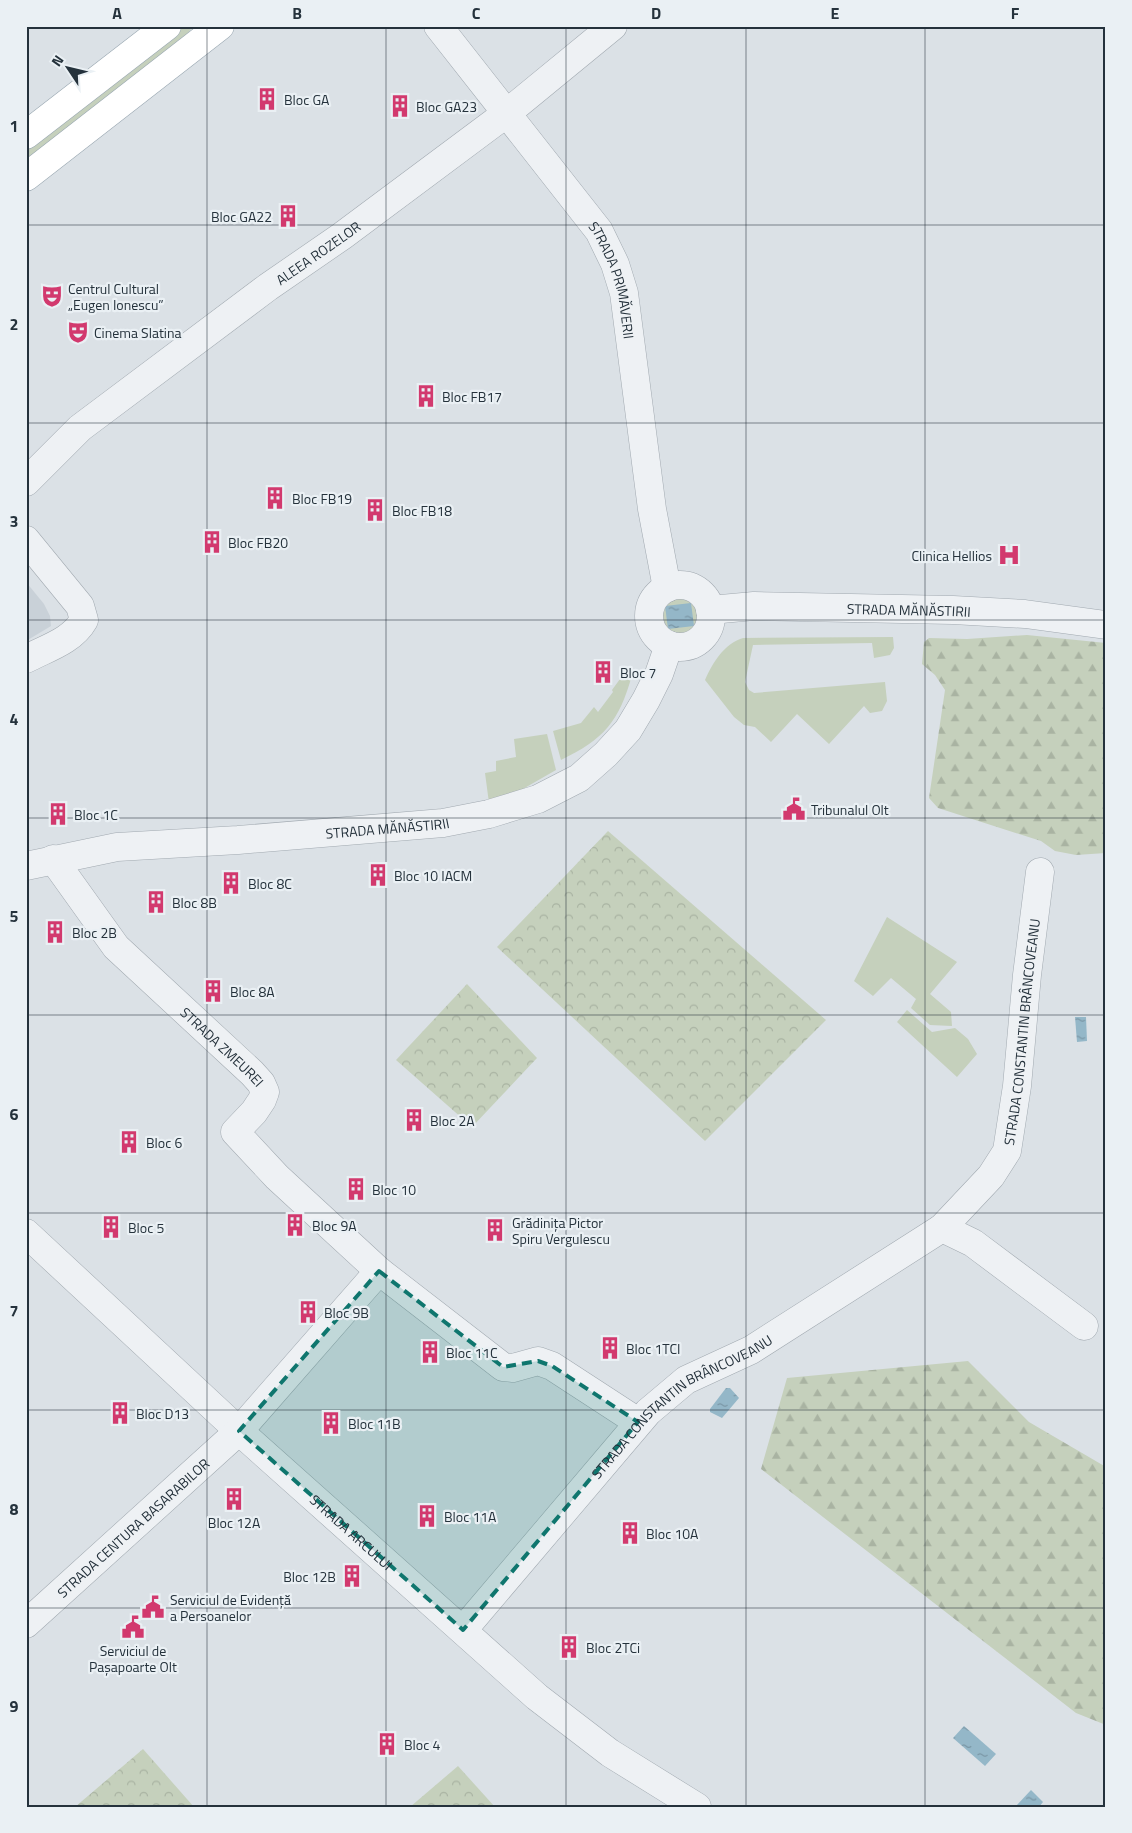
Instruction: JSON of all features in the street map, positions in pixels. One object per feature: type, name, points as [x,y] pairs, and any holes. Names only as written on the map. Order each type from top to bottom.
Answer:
[{"type":"main road","points":[[26,135],[167,26]]},
{"type":"main road","points":[[26,177],[220,26]]},
{"type":"street","name":"STRADA PRIMĂVERII","points":[[438,26],[599,231],[615,264],[625,302],[652,509],[667,588]]},
{"type":"street","name":"ALEEA ROZELOR","points":[[26,482],[80,428],[268,287],[342,236],[507,113],[614,26]]},
{"type":"street","points":[[26,540],[80,606],[84,620],[79,630],[66,639],[26,659]]},
{"type":"street","points":[[676,586],[686,586],[702,594],[710,610],[711,620],[704,636],[688,646],[678,647],[661,641],[651,626],[649,617],[654,600],[667,588],[676,586]]},
{"type":"street","name":"STRADA MĂNĂSTIRII","points":[[710,610],[754,606],[953,610],[1025,614],[1106,625]]},
{"type":"street","name":"STRADA MĂNĂSTIRII","points":[[26,866],[117,847],[238,840],[443,823],[489,814],[538,798],[579,778],[606,754],[628,730],[659,674],[669,645]]},
{"type":"street","name":"STRADA ZMEUREI","points":[[53,859],[116,947],[261,1083],[264,1092],[262,1100],[236,1132],[276,1177],[379,1271],[503,1368],[513,1368],[538,1361],[552,1366],[638,1422]]},
{"type":"street","name":"STRADA CONSTANTIN BRÂNCOVEANU","points":[[463,1630],[648,1412],[686,1380],[751,1350],[942,1228],[991,1176],[1007,1151],[1040,872]]},
{"type":"street","points":[[942,1228],[973,1242],[1084,1326]]},
{"type":"street","name":"STRADA ARCULUI","points":[[26,1233],[239,1431],[538,1697],[599,1744],[697,1807]]},
{"type":"street","points":[[239,1431],[379,1271]]},
{"type":"street","name":"STRADA CENTURA BASARABILOR","points":[[26,1624],[239,1431]]},
{"type":"highlighted area","points":[[379,1271],[503,1367],[538,1361],[552,1366],[638,1422],[463,1630],[239,1431]]},
{"type":"shaded area","points":[[26,582],[44,604],[50,616],[51,626],[26,641]]},
{"type":"green space","points":[[172,26],[193,26],[181,43],[26,162],[26,140]]},
{"type":"green space","points":[[679,597],[686,598],[692,603],[697,609],[697,623],[692,629],[686,634],[679,635],[672,634],[666,629],[661,623],[660,616],[661,609],[666,603],[672,598]]},
{"type":"green space","points":[[1027,635],[1106,643],[1106,853],[1076,855],[1055,851],[1041,841],[938,808],[929,798],[945,690],[935,675],[922,664],[924,642],[929,638],[967,639]]},
{"type":"green space","points":[[893,637],[894,648],[890,655],[874,658],[872,643],[753,645],[745,682],[749,690],[754,693],[885,682],[887,701],[882,711],[870,713],[864,706],[829,744],[797,714],[771,742],[755,727],[744,725],[734,717],[705,680],[720,654],[730,645],[743,638]]},
{"type":"green space","points":[[620,674],[632,675],[615,717],[599,736],[561,760],[553,731],[581,723],[594,707],[598,712],[613,692],[612,690],[620,679]]},
{"type":"green space","points":[[547,734],[556,770],[507,798],[489,803],[485,773],[496,771],[496,761],[516,757],[514,739]]},
{"type":"green space","points":[[608,831],[826,1020],[705,1141],[497,947]]},
{"type":"green space","points":[[887,917],[957,962],[930,994],[951,1012],[952,1026],[930,1025],[911,1008],[916,999],[891,978],[873,996],[854,981]]},
{"type":"green space","points":[[467,984],[537,1058],[472,1127],[396,1060]]},
{"type":"green space","points":[[907,1010],[932,1032],[955,1028],[968,1039],[977,1054],[957,1077],[897,1022]]},
{"type":"green space","points":[[968,1361],[1029,1422],[1106,1467],[1106,1725],[1076,1713],[761,1469],[787,1378]]},
{"type":"green space","points":[[143,1749],[194,1807],[75,1807]]},
{"type":"green space","points":[[458,1766],[495,1807],[410,1807]]},
{"type":"water","points":[[691,603],[694,626],[668,629],[665,606]]},
{"type":"water","points":[[1075,1017],[1086,1017],[1087,1041],[1077,1042]]},
{"type":"water","points":[[726,1388],[730,1388],[739,1398],[722,1418],[710,1412],[710,1409]]},
{"type":"water","points":[[964,1726],[996,1754],[985,1766],[953,1738]]},
{"type":"water","points":[[1031,1790],[1043,1802],[1039,1807],[1015,1807]]},
{"type":"place","name":"Bloc GA","points":[[267,99]]},
{"type":"place","name":"Bloc GA23","points":[[400,106]]},
{"type":"place","name":"Bloc GA22","points":[[288,216]]},
{"type":"place","name":"Centrul Cultural „Eugen Ionescu”","points":[[52,296]]},
{"type":"place","name":"Cinema Slatina","points":[[78,332]]},
{"type":"place","name":"Bloc FB17","points":[[426,396]]},
{"type":"place","name":"Bloc FB19","points":[[275,498]]},
{"type":"place","name":"Bloc FB18","points":[[375,510]]},
{"type":"place","name":"Bloc FB20","points":[[212,542]]},
{"type":"place","name":"Clinica Hellios","points":[[1009,555]]},
{"type":"place","name":"Bloc 7","points":[[603,672]]},
{"type":"place","name":"Tribunalul Olt","points":[[794,809]]},
{"type":"place","name":"Bloc 1C","points":[[58,814]]},
{"type":"place","name":"Bloc 10 IACM","points":[[378,875]]},
{"type":"place","name":"Bloc 8C","points":[[231,883]]},
{"type":"place","name":"Bloc 8B","points":[[156,902]]},
{"type":"place","name":"Bloc 2B","points":[[55,932]]},
{"type":"place","name":"Bloc 8A","points":[[213,991]]},
{"type":"place","name":"Bloc 2A","points":[[414,1120]]},
{"type":"place","name":"Bloc 6","points":[[129,1142]]},
{"type":"place","name":"Bloc 10","points":[[356,1189]]},
{"type":"place","name":"Bloc 9A","points":[[295,1225]]},
{"type":"place","name":"Bloc 5","points":[[111,1227]]},
{"type":"place","name":"Grădinița Pictor Spiru Vergulescu","points":[[495,1230]]},
{"type":"place","name":"Bloc 9B","points":[[308,1312]]},
{"type":"place","name":"Bloc 1TCI","points":[[610,1348]]},
{"type":"place","name":"Bloc 11C","points":[[430,1352]]},
{"type":"place","name":"Bloc D13","points":[[120,1413]]},
{"type":"place","name":"Bloc 11B","points":[[331,1423]]},
{"type":"place","name":"Bloc 12A","points":[[234,1499]]},
{"type":"place","name":"Bloc 11A","points":[[427,1516]]},
{"type":"place","name":"Bloc 10A","points":[[630,1533]]},
{"type":"place","name":"Bloc 12B","points":[[352,1576]]},
{"type":"place","name":"Serviciul de Evidență a Persoanelor","points":[[153,1607]]},
{"type":"place","name":"Serviciul de Pașapoarte Olt","points":[[133,1627]]},
{"type":"place","name":"Bloc 2TCi","points":[[569,1647]]},
{"type":"place","name":"Bloc 4","points":[[387,1744]]}]
